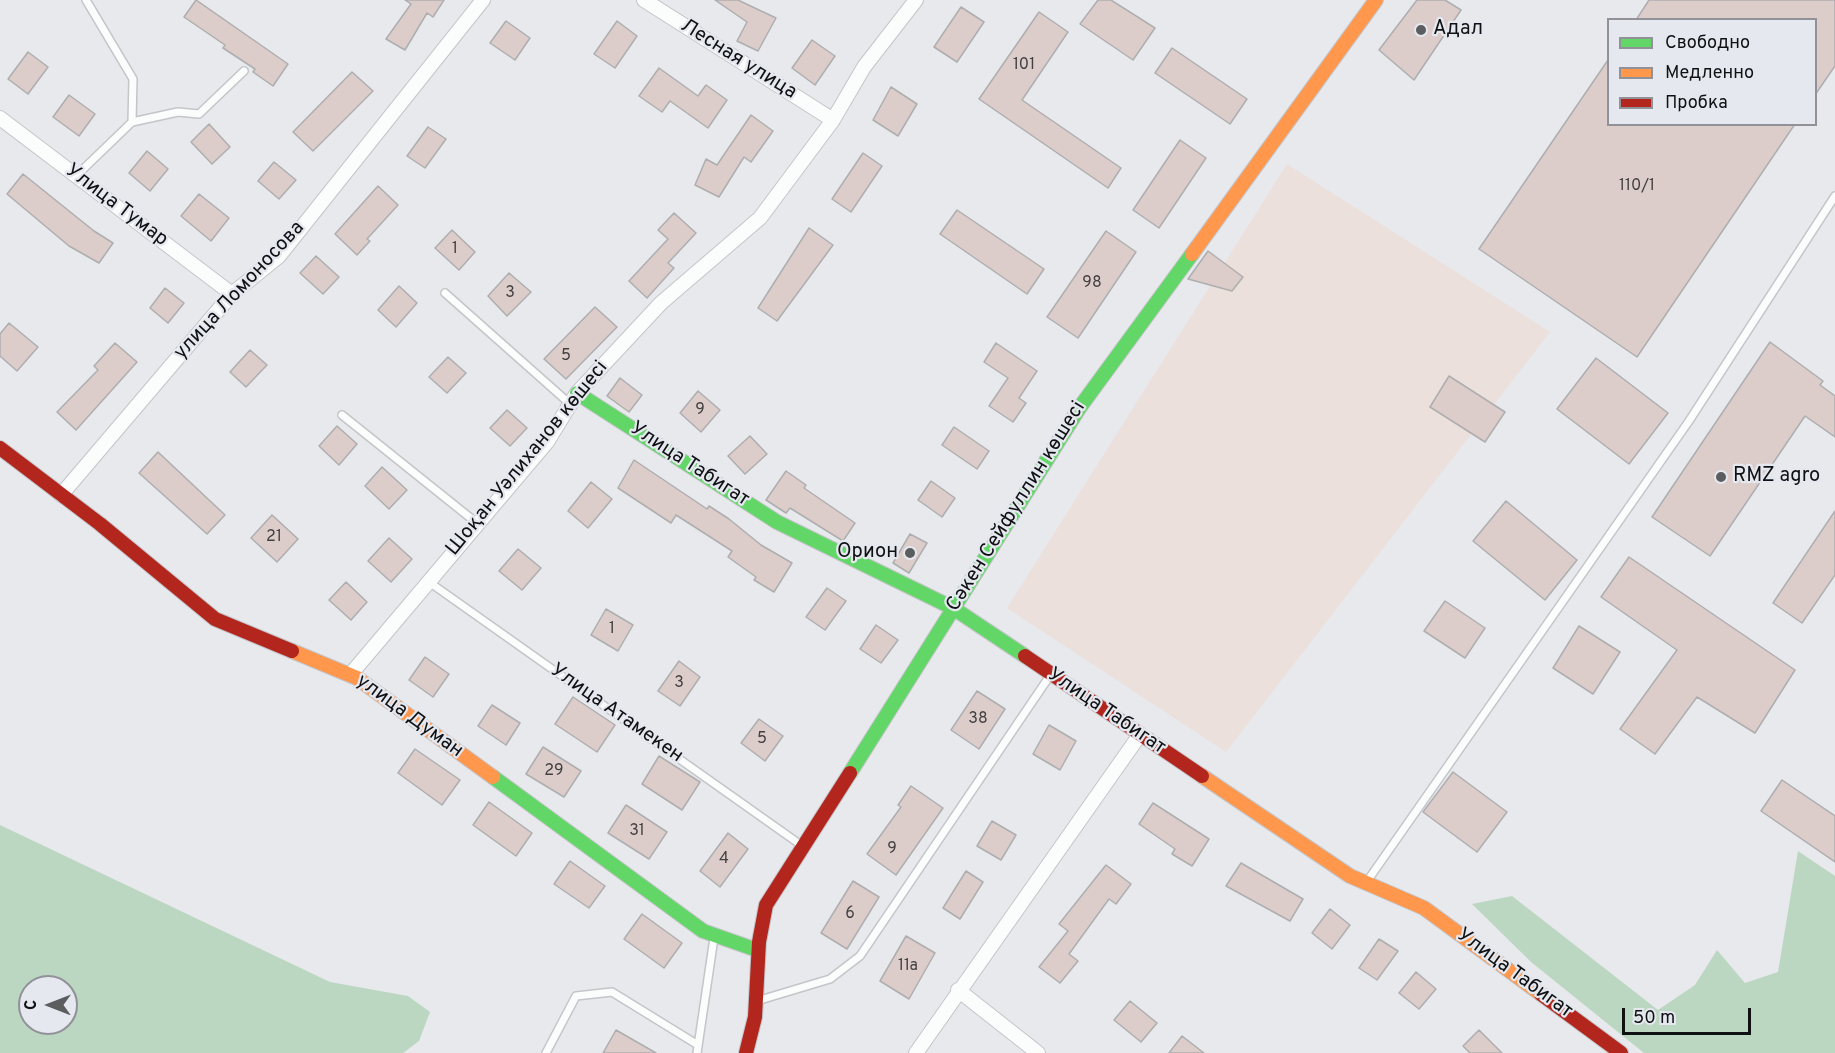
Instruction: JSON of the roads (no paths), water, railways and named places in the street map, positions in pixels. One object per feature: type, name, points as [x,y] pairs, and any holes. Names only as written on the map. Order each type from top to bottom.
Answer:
[{"type":"street","name":"улица Ломоносова","points":[[61,495],[232,294],[279,256],[483,0]]},
{"type":"street","name":"Лесная улица","points":[[644,0],[833,120]]},
{"type":"street","name":"Шоқан Уәлиханов көшесі","points":[[350,675],[547,442],[573,398],[661,303],[760,218],[833,120],[864,67],[916,0]]},
{"type":"street","name":"Сәкен Сейфуллин көшесі","points":[[746,1053],[758,1000],[760,925],[766,905],[1080,407],[1376,0]]},
{"type":"street","name":"Улица Тумар","points":[[0,118],[232,294]]},
{"type":"street","name":"Улица Табигат","points":[[573,398],[777,522],[953,608],[1350,876],[1424,908],[1621,1053]]},
{"type":"street","name":"улица Думан","points":[[0,448],[215,619],[350,675],[703,932],[758,950]]},
{"type":"street","points":[[916,1053],[1139,735]]},
{"type":"street","points":[[958,990],[1038,1053]]},
{"type":"lane","points":[[86,0],[133,79],[132,122]]},
{"type":"lane","points":[[76,176],[132,122],[178,112],[199,114],[243,71]]},
{"type":"lane","points":[[1367,882],[1689,421],[1835,196]]},
{"type":"lane","points":[[445,293],[573,398]]},
{"type":"lane","points":[[342,415],[478,524]]},
{"type":"lane","name":"Улица Атамекен","points":[[429,582],[803,847]]},
{"type":"lane","points":[[758,1000],[830,979],[860,956],[1051,675]]},
{"type":"lane","points":[[546,1053],[576,996],[612,992],[697,1049],[714,936]]},
{"type":"place","name":"Адал","points":[[1421,30]]},
{"type":"place","name":"RMZ agro","points":[[1721,477]]},
{"type":"place","name":"Орион","points":[[910,553]]}]
